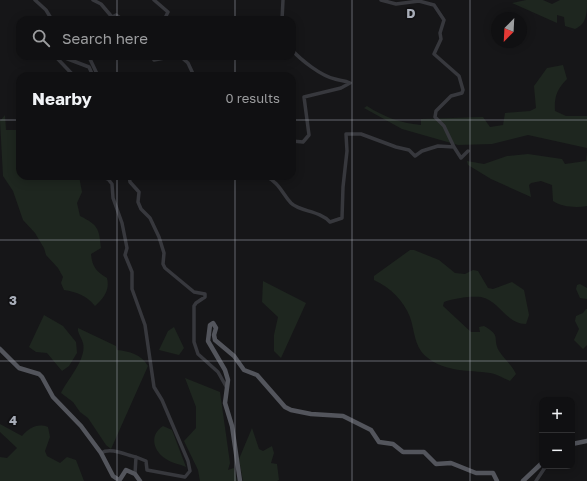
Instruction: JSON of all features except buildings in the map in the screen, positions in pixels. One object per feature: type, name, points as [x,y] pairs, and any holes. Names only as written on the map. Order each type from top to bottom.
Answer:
[{"type":"main road","points":[[240,481],[232,426],[225,403],[228,380],[225,370],[208,341],[210,325],[213,323],[216,328],[214,335],[215,340],[234,356],[244,370],[257,375],[285,407],[291,410],[311,414],[341,415],[371,430],[379,442],[393,444],[403,452],[424,452],[436,464],[451,463],[476,473],[493,473],[497,481]]},
{"type":"main road","points":[[0,348],[19,368],[39,374],[42,377],[53,397],[70,413],[101,453],[113,476],[119,481],[126,470],[135,474],[140,481]]},
{"type":"main road","points":[[575,443],[587,441]]},
{"type":"main road","points":[[523,481],[539,466]]},
{"type":"street","points":[[35,0],[46,10],[50,16]]},
{"type":"street","points":[[93,0],[101,4],[111,16]]},
{"type":"street","points":[[154,0],[168,12],[166,16]]},
{"type":"street","points":[[282,16],[283,0]]},
{"type":"street","points":[[381,0],[396,4],[419,1],[434,5],[444,20],[440,33],[441,39],[434,54],[459,76],[464,90],[462,93],[451,96],[436,111],[435,118],[444,126],[461,158],[468,150]]},
{"type":"street","points":[[296,54],[303,62],[335,79],[342,79],[350,83],[341,88],[304,97],[309,135],[304,142],[296,141]]},
{"type":"street","points":[[60,60],[70,72]]},
{"type":"street","points":[[71,60],[89,67],[91,72]]},
{"type":"street","points":[[90,60],[96,72]]},
{"type":"street","points":[[185,60],[188,63],[192,72]]},
{"type":"street","points":[[272,180],[278,184],[292,204],[324,216],[330,222],[342,218],[344,212],[343,187],[348,151],[345,138],[346,134],[361,134],[396,147],[409,150],[415,156],[422,151],[438,146],[454,147]]},
{"type":"street","points":[[101,453],[105,450],[112,451],[146,461],[147,470],[185,477],[190,471],[188,461],[162,400],[154,387],[145,325],[132,289],[132,272],[125,255],[127,248],[122,223],[113,198],[112,184],[109,180]]},
{"type":"street","points":[[130,180],[139,192],[138,202],[141,209],[150,218],[159,237],[164,252],[163,264],[165,268],[194,292],[205,294],[205,297],[196,302],[194,306],[194,342],[198,354],[218,372],[228,389]]},
{"type":"street","points":[[135,474],[136,458]]},
{"type":"street","points":[[536,481],[544,469]]},
{"type":"shaded area","points":[[526,0],[543,0],[552,4],[560,0],[587,0],[586,18],[579,27],[575,29],[565,26],[564,17],[557,15],[557,23],[512,3]]},
{"type":"shaded area","points":[[563,65],[567,79],[557,94],[555,111],[566,116],[587,116],[587,148],[528,135],[492,144],[458,145],[402,129],[364,108],[367,106],[392,119],[421,125],[421,119],[483,117],[490,127],[503,125],[505,113],[530,111],[536,108],[534,86],[547,68]]},
{"type":"shaded area","points":[[5,115],[6,130],[16,130],[16,180],[80,180],[82,192],[77,203],[80,216],[91,222],[98,231],[101,248],[91,254],[94,266],[100,274],[107,278],[108,282],[106,294],[95,306],[81,295],[64,290],[61,283],[63,277],[58,268],[46,255],[44,248],[35,233],[23,220],[13,191],[3,176],[0,121]]},
{"type":"shaded area","points":[[587,152],[587,206],[583,207],[565,206],[553,201],[552,185],[541,181],[531,183],[529,185],[531,197],[491,179],[468,165],[467,161],[484,164],[507,156],[528,154],[562,159],[565,164],[586,161]]},
{"type":"shaded area","points":[[410,250],[414,250],[439,260],[455,273],[465,274],[473,270],[478,271],[488,288],[493,289],[512,282],[524,290],[529,315],[526,324],[513,320],[493,302],[481,297],[453,299],[444,302],[443,306],[471,332],[480,332],[479,327],[484,326],[493,332],[496,337],[499,351],[516,374],[510,381],[498,375],[458,370],[442,366],[435,363],[423,354],[417,344],[410,317],[404,305],[396,295],[374,280],[374,276]]},
{"type":"shaded area","points":[[263,281],[306,303],[281,358],[274,351],[274,335],[278,317],[262,302]]},
{"type":"shaded area","points":[[580,284],[587,288],[587,299],[580,298],[576,289],[577,285]]},
{"type":"shaded area","points":[[586,309],[587,345],[583,349],[574,340],[579,329],[575,321],[576,316],[583,313]]},
{"type":"shaded area","points":[[44,315],[63,326],[76,342],[77,353],[69,366],[62,371],[47,353],[36,352],[29,347]]},
{"type":"shaded area","points":[[174,327],[184,348],[179,355],[159,350],[168,331]]},
{"type":"shaded area","points":[[78,328],[116,346],[117,350],[126,351],[139,356],[148,366],[111,449],[106,445],[88,418],[80,412],[73,402],[61,393],[82,356],[83,343],[78,332]]},
{"type":"shaded area","points":[[185,378],[220,392],[230,463],[228,470],[234,468],[237,481],[200,481],[198,470],[184,441],[196,428],[196,407]]},
{"type":"shaded area","points":[[0,424],[22,436],[34,427],[48,427],[50,437],[45,451],[47,456],[60,463],[67,457],[76,460],[84,481],[0,481],[0,457],[7,458],[17,448],[0,432]]},
{"type":"shaded area","points":[[163,426],[172,430],[186,467],[168,460],[158,452],[154,443],[154,438]]},
{"type":"shaded area","points":[[252,428],[259,449],[263,451],[272,446],[274,453],[271,463],[277,464],[279,480],[277,481],[243,481],[239,459]]}]
